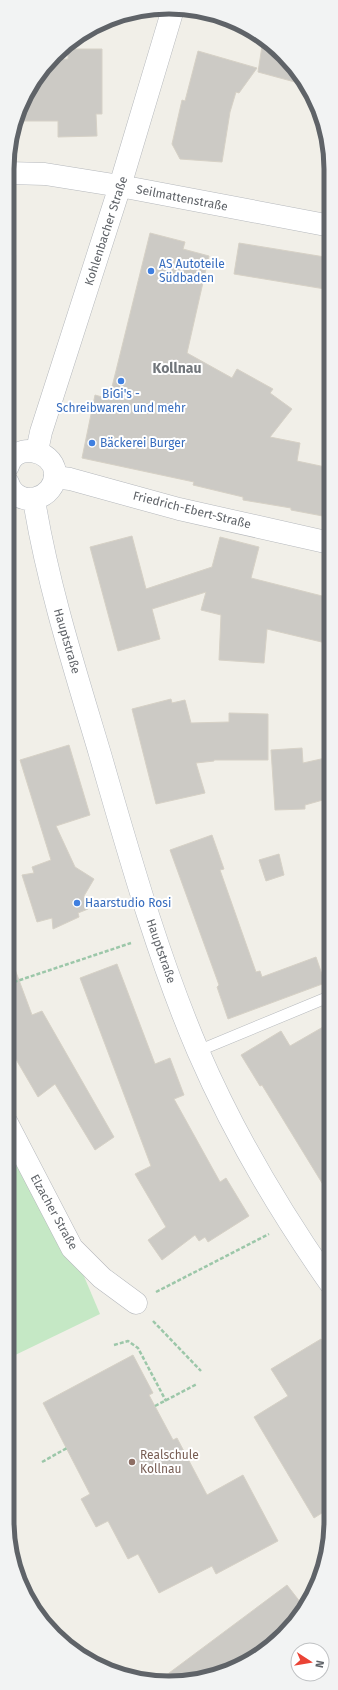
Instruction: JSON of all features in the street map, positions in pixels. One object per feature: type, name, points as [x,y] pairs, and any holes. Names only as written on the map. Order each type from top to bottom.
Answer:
[{"type":"street","name":"Kohlenbacher Straße","points":[[37,451],[41,432],[120,186],[172,14]]},
{"type":"street","name":"Seilmattenstraße","points":[[14,173],[45,174],[120,186],[324,225]]},
{"type":"street","points":[[14,459],[16,456],[26,451],[37,451],[45,455],[52,462],[55,477],[51,489],[43,496],[34,500],[21,498],[14,493]]},
{"type":"street","name":"Friedrich-Ebert-Straße","points":[[55,477],[70,479],[179,508],[324,542]]},
{"type":"street","name":"Hauptstraße","points":[[34,500],[60,620],[155,936],[198,1051],[229,1118],[290,1223],[324,1274]]},
{"type":"street","name":"Elzacher Straße","points":[[14,1136],[72,1248],[102,1278],[136,1303]]},
{"type":"lane","points":[[198,1051],[324,999]]},
{"type":"path","points":[[14,982],[155,936]]},
{"type":"path","points":[[201,1371],[136,1303],[290,1223]]},
{"type":"path","points":[[114,1345],[128,1341],[138,1348],[166,1401]]},
{"type":"path","points":[[155,1406],[197,1384]]},
{"type":"path","points":[[42,1462],[67,1448]]},
{"type":"green space","points":[[14,1136],[72,1248],[100,1314],[14,1356]]},
{"type":"building","points":[[262,45],[279,59],[298,83],[258,72]]},
{"type":"building","points":[[71,49],[102,49],[102,114],[96,114],[97,136],[58,137],[58,121],[21,121],[35,91],[52,67],[58,60],[68,59],[68,51]]},
{"type":"building","points":[[198,51],[257,68],[239,93],[236,92],[230,112],[222,162],[180,159],[172,144],[182,100],[185,101]]},
{"type":"building","points":[[150,233],[185,242],[183,249],[209,256],[187,353],[232,378],[237,369],[273,389],[270,393],[292,409],[270,437],[300,443],[297,461],[324,467],[324,516],[291,510],[291,508],[243,500],[243,497],[193,485],[194,482],[82,458],[95,395],[109,399]]},
{"type":"building","points":[[239,243],[324,257],[324,289],[234,274]]},
{"type":"building","points":[[132,536],[146,589],[212,567],[220,537],[259,547],[251,578],[324,596],[324,643],[267,629],[264,663],[219,660],[221,615],[201,610],[206,592],[152,609],[160,639],[118,651],[90,547]]},
{"type":"building","points":[[171,699],[172,703],[185,700],[191,723],[229,722],[229,713],[268,714],[268,760],[214,760],[196,763],[205,793],[156,804],[132,709]]},
{"type":"building","points":[[69,745],[90,815],[56,826],[75,867],[94,879],[84,896],[88,909],[78,913],[79,917],[53,929],[52,918],[37,922],[22,875],[34,873],[32,867],[51,860],[20,760]]},
{"type":"building","points":[[302,748],[303,763],[324,758],[324,800],[305,805],[305,809],[275,810],[271,750]]},
{"type":"building","points":[[212,835],[224,869],[220,870],[256,972],[260,971],[262,977],[316,957],[324,983],[228,1019],[217,987],[219,985],[170,850]]},
{"type":"building","points":[[279,854],[284,875],[266,881],[259,860]]},
{"type":"building","points":[[117,964],[155,1064],[170,1058],[184,1095],[174,1099],[220,1182],[226,1178],[249,1216],[208,1242],[205,1237],[199,1241],[195,1235],[162,1260],[148,1240],[166,1227],[135,1174],[151,1166],[80,978]]},
{"type":"building","points":[[14,967],[32,1015],[42,1011],[114,1137],[95,1150],[55,1084],[38,1097],[14,1056]]},
{"type":"building","points":[[324,1026],[324,1186],[262,1085],[260,1086],[241,1055],[281,1031],[290,1046]]},
{"type":"building","points":[[321,1339],[324,1344],[324,1512],[314,1518],[254,1417],[288,1396],[271,1369]]},
{"type":"building","name":"Realschule Kollnau","points":[[133,1355],[153,1393],[149,1395],[173,1440],[177,1438],[207,1495],[243,1475],[278,1541],[216,1574],[212,1566],[159,1593],[138,1554],[128,1559],[108,1521],[96,1527],[81,1499],[90,1494],[43,1403]]},
{"type":"building","points":[[287,1585],[301,1602],[279,1631],[255,1650],[238,1660],[209,1671],[189,1675],[165,1676]]},
{"type":"place","name":"AS Autoteile Südbaden","points":[[151,271]]},
{"type":"place","name":"BiGi's - Schreibwaren und mehr","points":[[121,381]]},
{"type":"place","name":"Bäckerei Burger","points":[[92,443]]},
{"type":"place","name":"Haarstudio Rosi","points":[[77,903]]},
{"type":"place","name":"Realschule Kollnau","points":[[132,1462]]},
{"type":"district","name":"Kollnau","points":[[177,368]]}]
